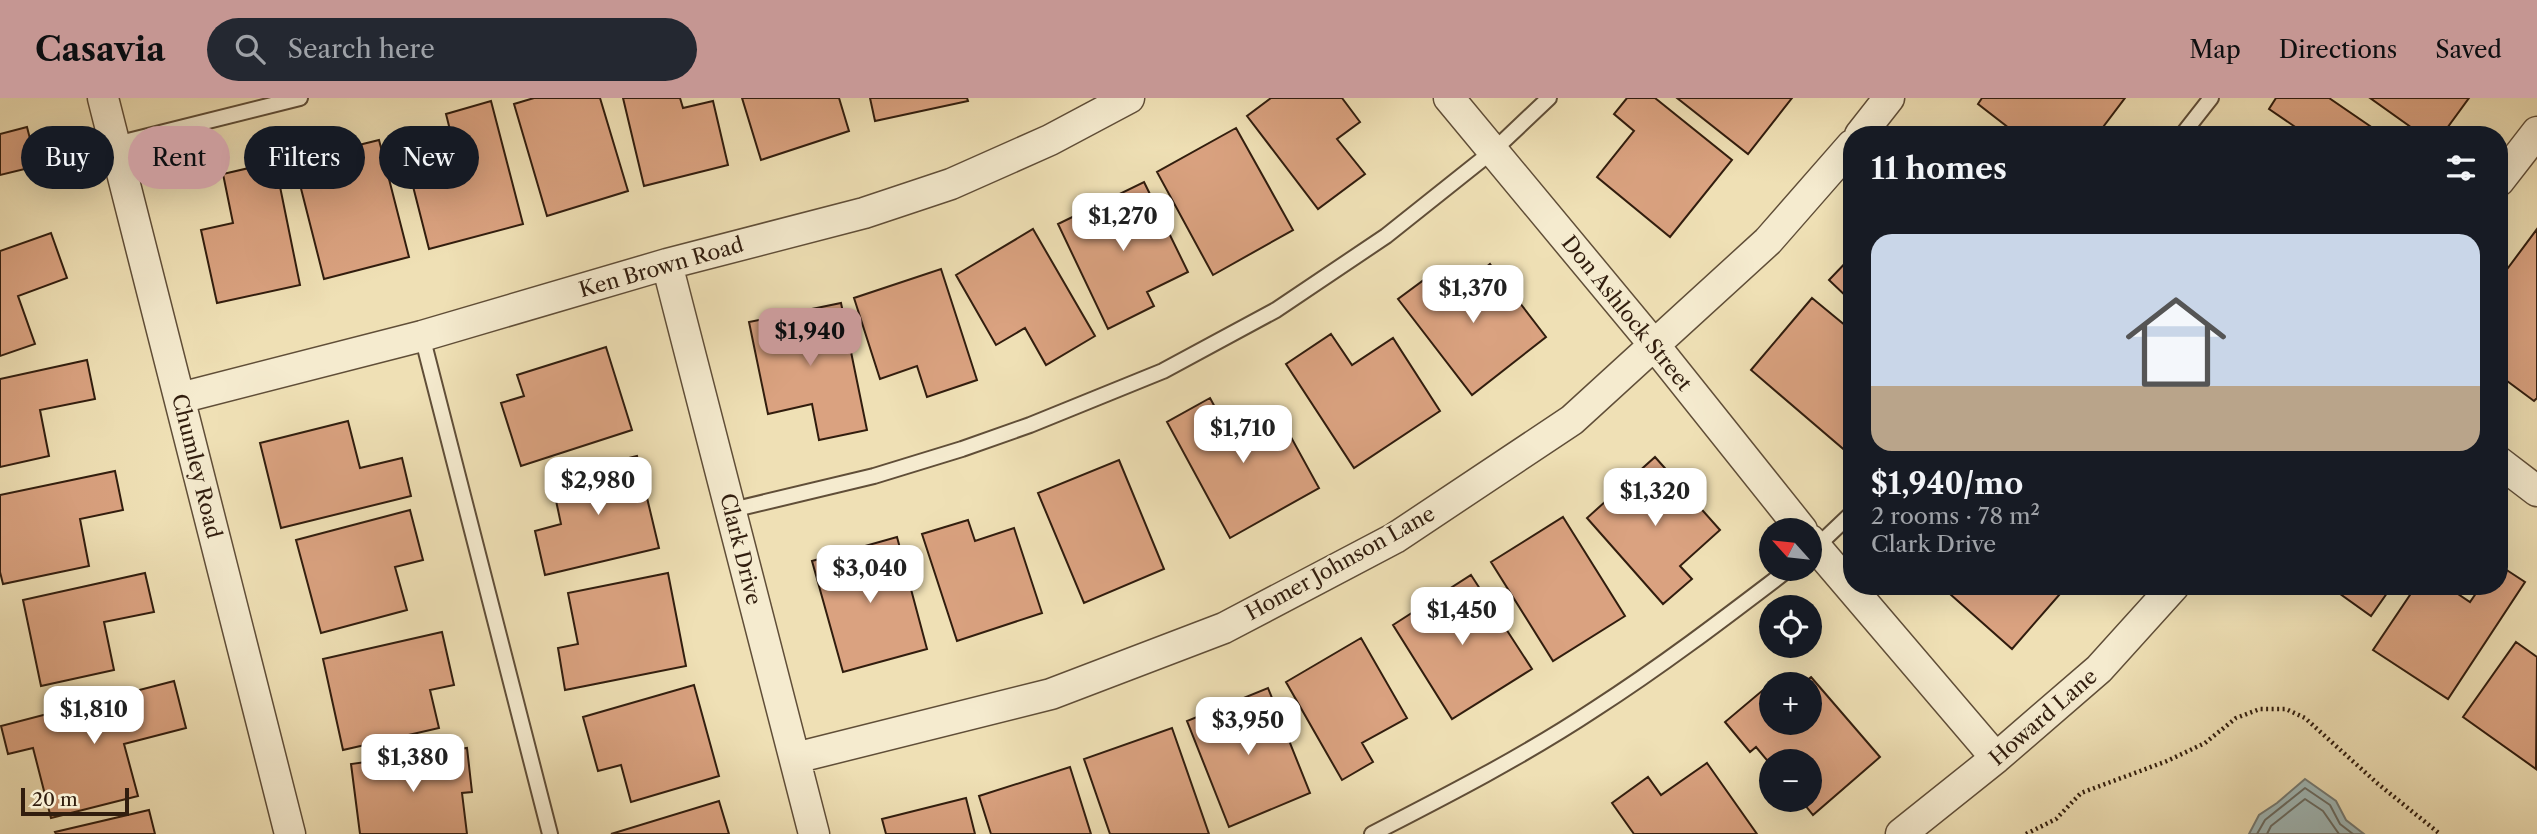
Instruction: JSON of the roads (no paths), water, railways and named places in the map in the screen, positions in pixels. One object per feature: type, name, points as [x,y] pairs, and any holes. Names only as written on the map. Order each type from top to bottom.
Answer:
[{"type":"street","name":"Chumley Road","points":[[103,98],[290,834]]},
{"type":"street","name":"Ken Brown Road","points":[[180,398],[422,336],[667,264],[863,213],[951,184],[1050,140],[1129,98]]},
{"type":"street","name":"Don Ashlock Street","points":[[1449,98],[1654,346],[1789,518]]},
{"type":"street","points":[[1867,126],[1889,98]]},
{"type":"street","points":[[2508,169],[2537,132]]},
{"type":"street","name":"Homer Johnson Lane","points":[[795,758],[1051,694],[1224,628],[1395,538],[1572,420],[1768,241],[1843,155]]},
{"type":"street","name":"Clark Drive","points":[[667,264],[814,834]]},
{"type":"street","points":[[2508,469],[2537,491]]},
{"type":"street","name":"Don Ashlock Street","points":[[1822,558],[1843,582]]},
{"type":"street","name":"Don Ashlock Street","points":[[1854,595],[1996,758]]},
{"type":"street","name":"Howard Lane","points":[[1901,834],[1996,758],[2099,669],[2166,595]]},
{"type":"lane","points":[[116,144],[300,98]]},
{"type":"lane","points":[[732,510],[874,476],[962,449],[1030,425],[1163,371],[1276,310],[1386,236],[1493,150],[1549,98]]},
{"type":"lane","points":[[2189,126],[2211,98]]},
{"type":"lane","points":[[422,336],[550,834]]},
{"type":"lane","points":[[1822,534],[1843,519]]},
{"type":"lane","points":[[1372,834],[1473,783],[1594,710],[1697,639],[1773,581]]},
{"type":"water","points":[[2305,779],[2336,801],[2346,820],[2364,834],[2249,834],[2259,815]]}]
